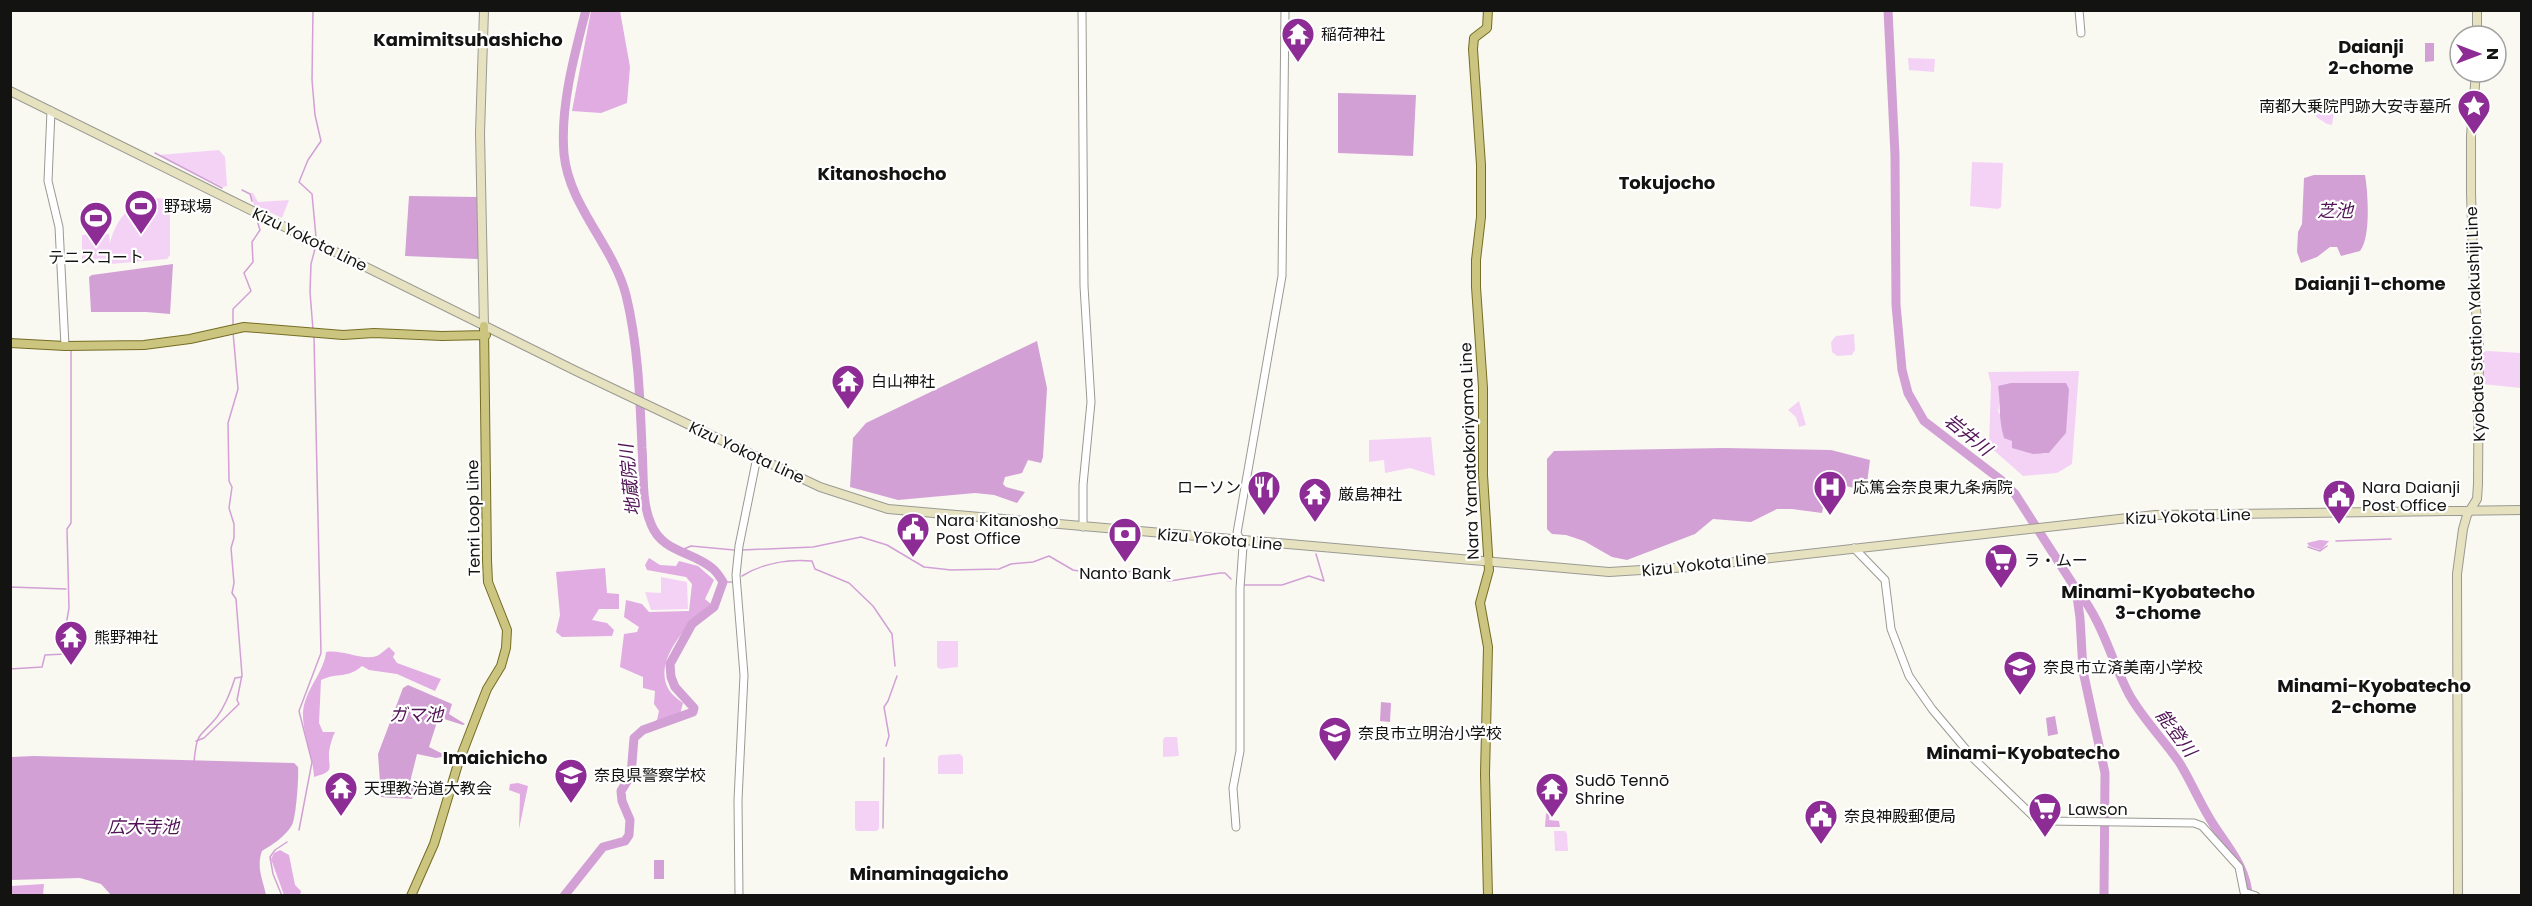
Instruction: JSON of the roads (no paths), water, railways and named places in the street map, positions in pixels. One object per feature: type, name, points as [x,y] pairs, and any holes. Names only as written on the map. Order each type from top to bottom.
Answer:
[{"type":"main road","points":[[10,343],[65,346],[148,344],[190,339],[244,327],[343,335],[374,333],[442,336],[485,330],[480,133],[484,10]]},
{"type":"main road","name":"Nara Yamatokoriyama Line","points":[[1488,10],[1487,28],[1474,38],[1473,49],[1481,165],[1481,217],[1476,260],[1476,287],[1483,388],[1483,475],[1488,562],[1488,576],[1480,603],[1488,647],[1485,789],[1488,896]]},
{"type":"main road","name":"Kyobate Station Yakushiji Line","points":[[2458,896],[2457,574],[2463,528],[2477,499],[2480,436],[2479,344],[2474,288],[2471,193],[2471,136],[2475,84]]},
{"type":"main road","name":"Kizu Yokota Line","points":[[10,91],[316,242],[485,330],[820,487],[888,509],[1609,572],[1633,572],[2169,515],[2522,510]]},
{"type":"main road","name":"Tenri Loop Line","points":[[411,896],[434,844],[458,765],[478,711],[487,689],[501,666],[506,648],[507,630],[488,582],[485,330]]},
{"type":"street","points":[[1082,10],[1084,286],[1090,386],[1083,527]]},
{"type":"street","points":[[1236,827],[1233,788],[1240,751],[1240,588],[1243,546],[1237,533],[1282,276],[1285,10]]},
{"type":"street","points":[[2079,10],[2080,33]]},
{"type":"street","points":[[51,111],[48,181],[59,227],[65,346]]},
{"type":"street","points":[[739,896],[738,800],[744,675],[736,583],[739,549],[757,457]]},
{"type":"street","points":[[1854,548],[1885,580],[1891,629],[1909,676],[1974,759],[2034,817],[2046,821],[2194,823],[2202,826],[2239,867],[2244,892],[2251,894]]},
{"type":"water","points":[[2425,43],[2434,43],[2434,61],[2425,62]]},
{"type":"water","points":[[1338,93],[1416,95],[1413,156],[1338,153]]},
{"type":"water","name":"芝池","points":[[2314,175],[2365,175],[2368,203],[2366,236],[2360,251],[2341,256],[2337,247],[2330,247],[2317,257],[2301,263],[2297,252],[2298,232],[2302,224],[2304,178]]},
{"type":"water","points":[[409,196],[477,197],[480,256],[477,259],[405,256]]},
{"type":"water","points":[[173,264],[170,314],[91,312],[89,277],[92,275]]},
{"type":"water","points":[[1037,341],[1047,388],[1043,457],[1041,463],[1028,460],[1022,473],[1005,477],[1003,484],[1006,487],[1025,492],[1017,503],[994,495],[975,493],[898,500],[850,487],[853,438],[866,423]]},
{"type":"water","points":[[2011,383],[2066,383],[2069,389],[2066,433],[2049,453],[2033,454],[2012,448],[2012,441],[2004,438],[1998,386]]},
{"type":"water","points":[[1724,448],[1831,450],[1870,460],[1866,491],[1838,484],[1827,486],[1822,513],[1777,509],[1751,522],[1713,519],[1695,534],[1627,560],[1612,557],[1584,541],[1566,535],[1552,534],[1547,529],[1547,459],[1554,451]]},
{"type":"water","name":"ガマ池","points":[[408,685],[452,704],[449,714],[465,724],[438,719],[429,747],[447,756],[436,758],[417,754],[410,782],[415,784],[412,799],[381,797],[378,754],[403,688]]},
{"type":"water","points":[[1381,702],[1391,703],[1390,722],[1380,721]]},
{"type":"water","points":[[2055,716],[2058,734],[2048,736],[2046,718]]},
{"type":"water","name":"広大寺池","points":[[11,757],[294,763],[298,767],[298,779],[292,825],[283,836],[262,851],[260,857],[266,895],[111,895],[101,884],[80,878],[11,880]]},
{"type":"water","points":[[654,860],[664,860],[664,879],[654,879]]},
{"type":"waterway","points":[[313,10],[312,80],[315,115],[321,141],[308,160],[299,182],[312,194],[316,237]]},
{"type":"waterway","name":"地蔵院川","points":[[564,896],[603,847],[625,841],[629,835],[630,820],[622,801],[621,791],[631,775],[634,738],[643,730],[693,712],[694,708],[675,687],[670,664],[692,624],[714,607],[723,582],[716,572],[704,562],[662,540],[656,533],[648,515],[644,487],[638,371],[626,295],[612,259],[574,191],[564,154],[566,100],[586,10]]},
{"type":"waterway","name":"岩井川","points":[[1888,10],[1895,155],[1896,305],[1902,370],[1908,393],[1924,421],[2001,480],[2015,494],[2076,589],[2083,671],[2105,773],[2104,896]]},
{"type":"waterway","points":[[155,153],[222,188]]},
{"type":"waterway","points":[[242,190],[250,194],[252,201]]},
{"type":"waterway","points":[[233,327],[233,309],[251,291],[244,273],[253,262],[252,242],[260,230],[256,217]]},
{"type":"waterway","points":[[313,330],[310,292],[311,264],[316,245]]},
{"type":"waterway","points":[[196,741],[204,738],[239,704],[237,700],[242,675],[236,599],[232,593],[234,583],[231,548],[234,524],[229,508],[232,487],[229,481],[228,423],[238,389],[233,332]]},
{"type":"waterway","points":[[299,830],[312,762],[299,711],[321,653],[314,337]]},
{"type":"waterway","points":[[10,669],[42,667],[45,655],[65,654],[66,652],[66,625],[69,608],[67,529],[71,523],[71,350]]},
{"type":"waterway","points":[[742,550],[813,547],[861,537],[887,545],[924,567],[951,570],[999,569],[1011,564],[1033,562],[1049,556],[1073,570],[1108,576],[1132,571],[1170,581],[1225,573],[1231,579]]},
{"type":"waterway","points":[[2336,541],[2391,539]]},
{"type":"waterway","points":[[679,551],[691,546],[734,550]]},
{"type":"waterway","points":[[2308,547],[2320,551],[2327,546]]},
{"type":"waterway","points":[[1243,585],[1282,585],[1309,576],[1324,581],[1316,554]]},
{"type":"waterway","points":[[742,576],[776,563],[812,561],[815,569],[849,583],[873,606],[892,634],[895,666]]},
{"type":"waterway","points":[[723,582],[732,582]]},
{"type":"waterway","points":[[10,587],[66,589]]},
{"type":"waterway","name":"能登川","points":[[2079,593],[2095,617],[2130,696],[2179,762],[2210,819],[2236,859],[2247,886],[2248,896]]},
{"type":"waterway","points":[[886,746],[889,736],[884,707],[897,676]]},
{"type":"waterway","points":[[194,762],[196,745],[200,736],[220,713],[235,678],[242,677]]},
{"type":"waterway","points":[[883,828],[884,758]]},
{"type":"waterway","points":[[282,896],[273,874],[270,857],[275,850],[287,842]]},
{"type":"place","name":"稲荷神社","points":[[1298,63]]},
{"type":"place","name":"南都大乗院門跡大安寺墓所","points":[[2474,135]]},
{"type":"place","name":"野球場","points":[[141,235]]},
{"type":"place","name":"テニスコート","points":[[96,247]]},
{"type":"place","name":"白山神社","points":[[848,410]]},
{"type":"place","name":"ローソン","points":[[1264,516]]},
{"type":"place","name":"応篤会奈良東九条病院","points":[[1830,516]]},
{"type":"place","name":"厳島神社","points":[[1315,523]]},
{"type":"place","name":"Nara Daianji Post Office","points":[[2339,525]]},
{"type":"place","name":"Nara Kitanosho Post Office","points":[[913,558]]},
{"type":"place","name":"Nanto Bank","points":[[1125,563]]},
{"type":"place","name":"ラ・ムー","points":[[2001,589]]},
{"type":"place","name":"熊野神社","points":[[71,666]]},
{"type":"place","name":"奈良市立済美南小学校","points":[[2020,696]]},
{"type":"place","name":"奈良市立明治小学校","points":[[1335,762]]},
{"type":"place","name":"奈良県警察学校","points":[[571,804]]},
{"type":"place","name":"天理教治道大教会","points":[[341,817]]},
{"type":"place","name":"Sudō Tennō Shrine","points":[[1552,818]]},
{"type":"place","name":"Lawson","points":[[2045,838]]},
{"type":"place","name":"奈良神殿郵便局","points":[[1821,845]]},
{"type":"district","name":"Kamimitsuhashicho","points":[[468,40]]},
{"type":"district","name":"Daianji 2-chome","points":[[2371,57]]},
{"type":"district","name":"Kitanoshocho","points":[[882,174]]},
{"type":"district","name":"Tokujocho","points":[[1667,183]]},
{"type":"district","name":"Daianji 1-chome","points":[[2370,284]]},
{"type":"district","name":"Minami-Kyobatecho 3-chome","points":[[2158,602]]},
{"type":"district","name":"Minami-Kyobatecho 2-chome","points":[[2374,696]]},
{"type":"district","name":"Minami-Kyobatecho","points":[[2023,753]]},
{"type":"district","name":"Imaichicho","points":[[495,758]]},
{"type":"district","name":"Minaminagaicho","points":[[929,874]]}]
